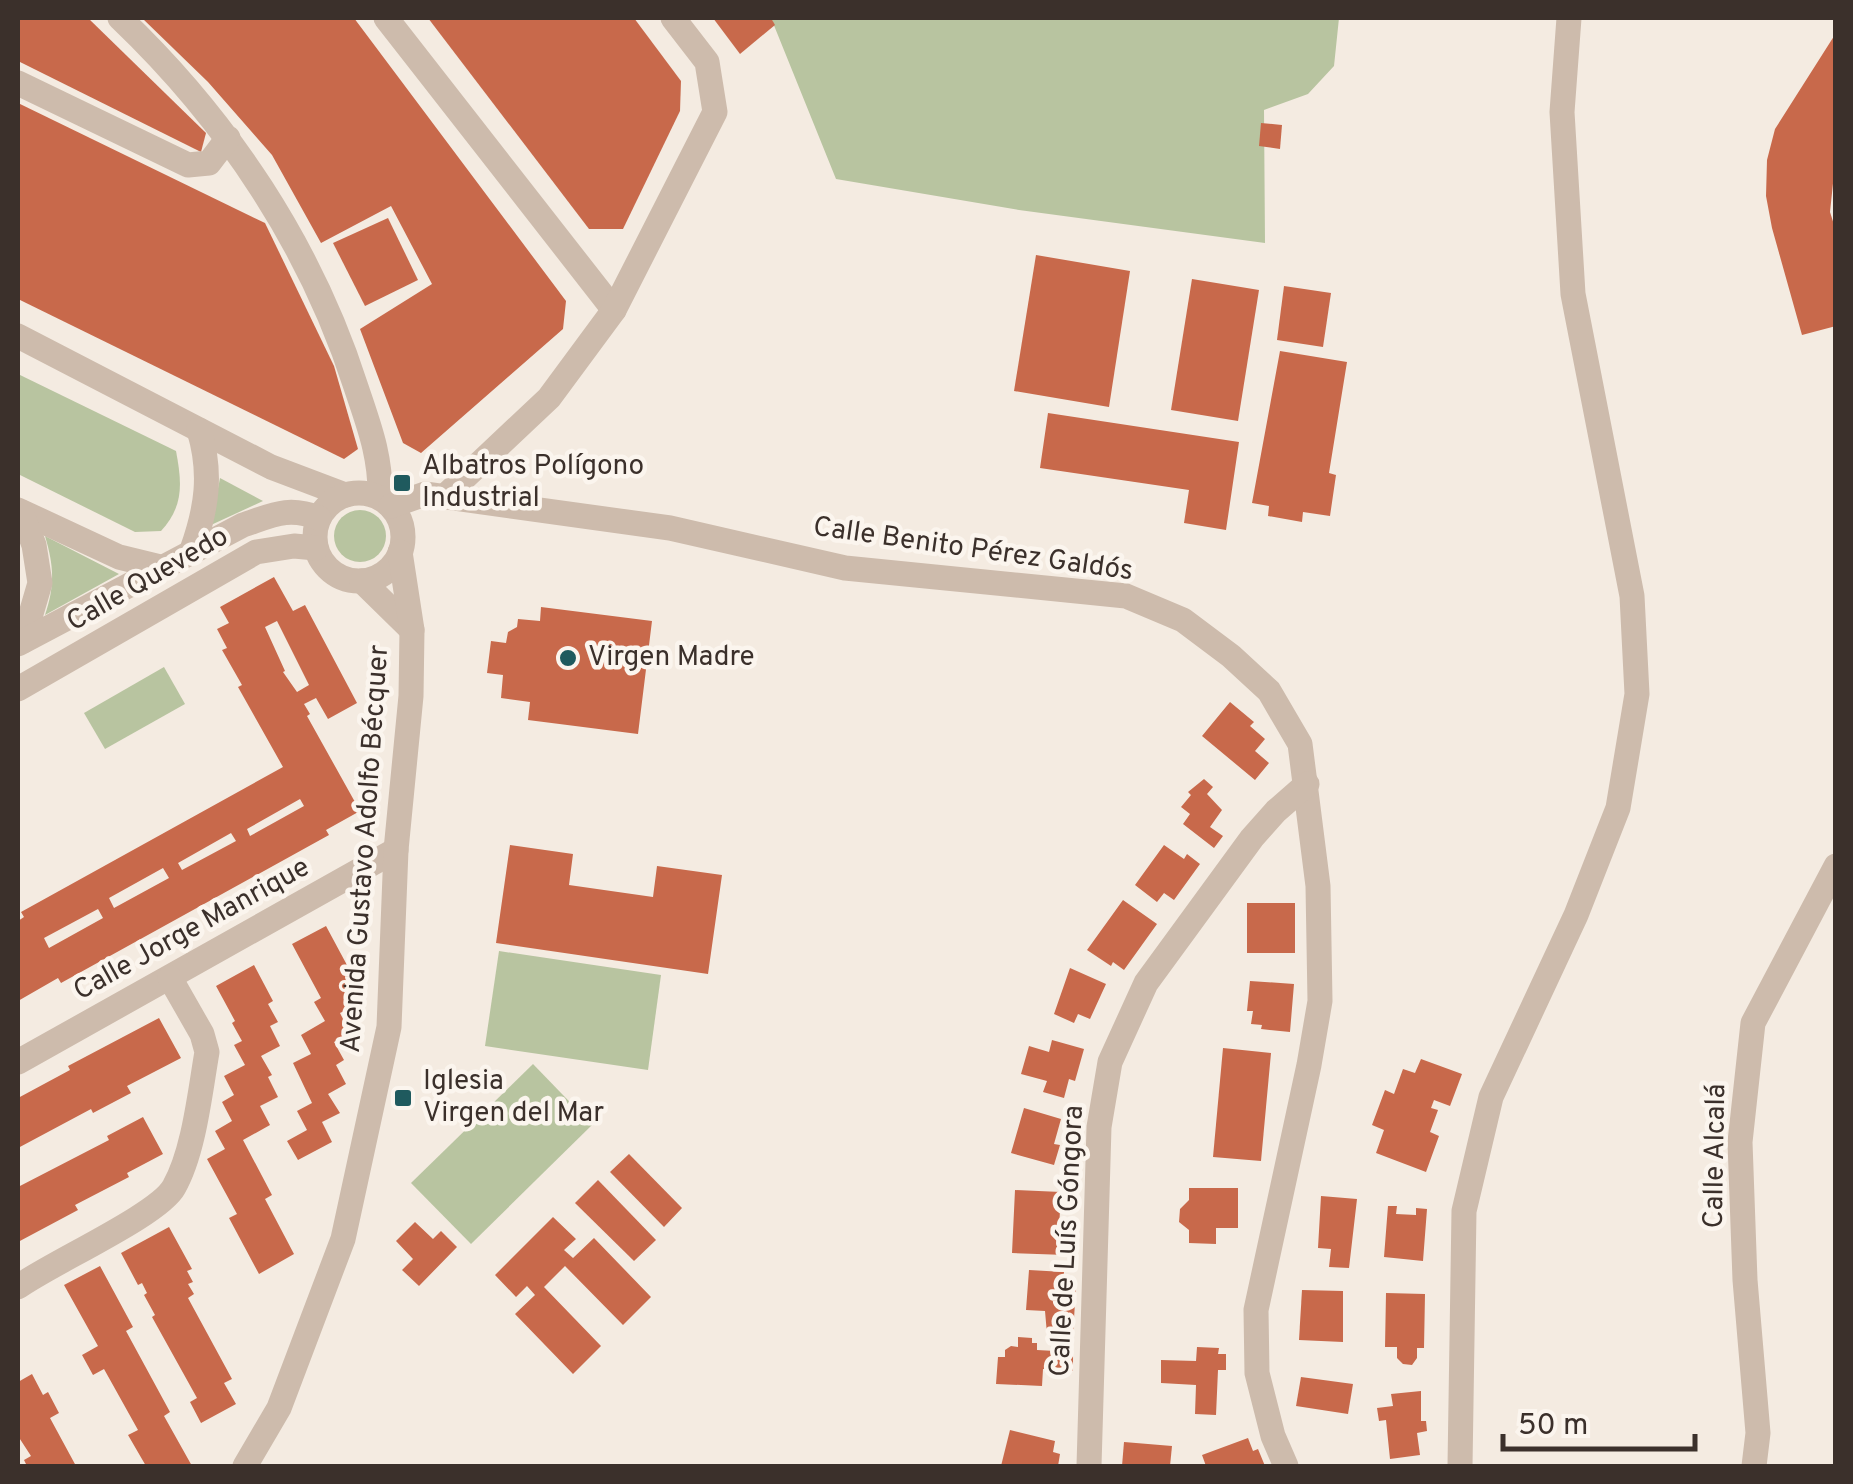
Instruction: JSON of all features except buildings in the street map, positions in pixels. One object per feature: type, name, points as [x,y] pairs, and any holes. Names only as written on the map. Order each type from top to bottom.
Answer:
[{"type":"street","points":[[120,18],[250,167],[295,242],[339,332],[381,464],[386,502],[403,531],[400,552],[390,569],[378,577],[362,581],[334,573],[322,562],[316,548],[315,533],[321,515],[345,496]]},
{"type":"street","points":[[386,18],[614,310]]},
{"type":"street","points":[[444,497],[549,398],[614,310],[715,112],[707,62],[673,18]]},
{"type":"street","points":[[1460,1466],[1464,1211],[1491,1097],[1576,915],[1618,808],[1637,694],[1632,596],[1573,294],[1562,112],[1569,18]]},
{"type":"street","points":[[18,82],[188,165],[209,164],[228,138]]},
{"type":"street","points":[[18,336],[271,467],[345,496],[367,493],[386,502]]},
{"type":"street","points":[[192,550],[208,492],[207,458],[199,430]]},
{"type":"street","points":[[271,467],[321,515]]},
{"type":"street","name":"Calle Benito Pérez Galdós","points":[[386,502],[425,494],[670,528],[844,568],[1126,596],[1182,620],[1231,656],[1269,691],[1300,744],[1318,886],[1320,1001],[1310,1065],[1256,1310],[1257,1373],[1273,1436],[1286,1466]]},
{"type":"street","name":"Calle Quevedo","points":[[20,643],[243,525],[281,512],[298,510],[321,515]]},
{"type":"street","points":[[19,511],[118,557],[160,567]]},
{"type":"street","points":[[19,511],[34,544],[40,583],[20,643]]},
{"type":"street","name":"Calle Quevedo","points":[[18,689],[256,552],[294,546],[316,548]]},
{"type":"street","name":"Avenida Gustavo Adolfo Bécquer","points":[[245,1466],[279,1408],[343,1239],[390,1027],[396,850],[411,696],[412,630],[400,552]]},
{"type":"street","name":"Avenida Gustavo Adolfo Bécquer","points":[[362,581],[412,630]]},
{"type":"street","name":"Calle de Luís Góngora","points":[[1089,1466],[1099,1127],[1110,1062],[1146,983],[1252,838],[1307,784]]},
{"type":"street","name":"Calle Jorge Manrique","points":[[18,1062],[396,850]]},
{"type":"street","name":"Calle Alcalá","points":[[1754,1466],[1758,1433],[1745,1280],[1740,1142],[1753,1022],[1836,866]]},
{"type":"street","points":[[18,1287],[39,1271],[155,1208],[173,1190],[184,1161],[207,1052],[202,1034],[170,978]]},
{"type":"green space","points":[[771,18],[1339,18],[1334,66],[1308,94],[1264,110],[1265,243],[1019,210],[836,179]]},
{"type":"green space","points":[[18,374],[176,451],[179,494],[174,512],[161,531],[135,532],[18,474]]},
{"type":"green space","points":[[220,478],[263,501],[211,525]]},
{"type":"green space","points":[[360,510],[378,518],[386,536],[378,554],[360,562],[342,554],[334,536],[342,518]]},
{"type":"green space","points":[[45,536],[119,574],[45,615],[52,576]]},
{"type":"green space","points":[[164,667],[185,704],[105,749],[84,713]]},
{"type":"green space","points":[[499,951],[661,975],[648,1070],[485,1046]]},
{"type":"green space","points":[[533,1064],[592,1125],[471,1244],[411,1183]]},
{"type":"place","name":"Albatros Polígono Industrial","points":[[402,483]]},
{"type":"place","name":"Virgen Madre","points":[[568,658]]},
{"type":"place","name":"Iglesia Virgen del Mar","points":[[403,1098]]}]
